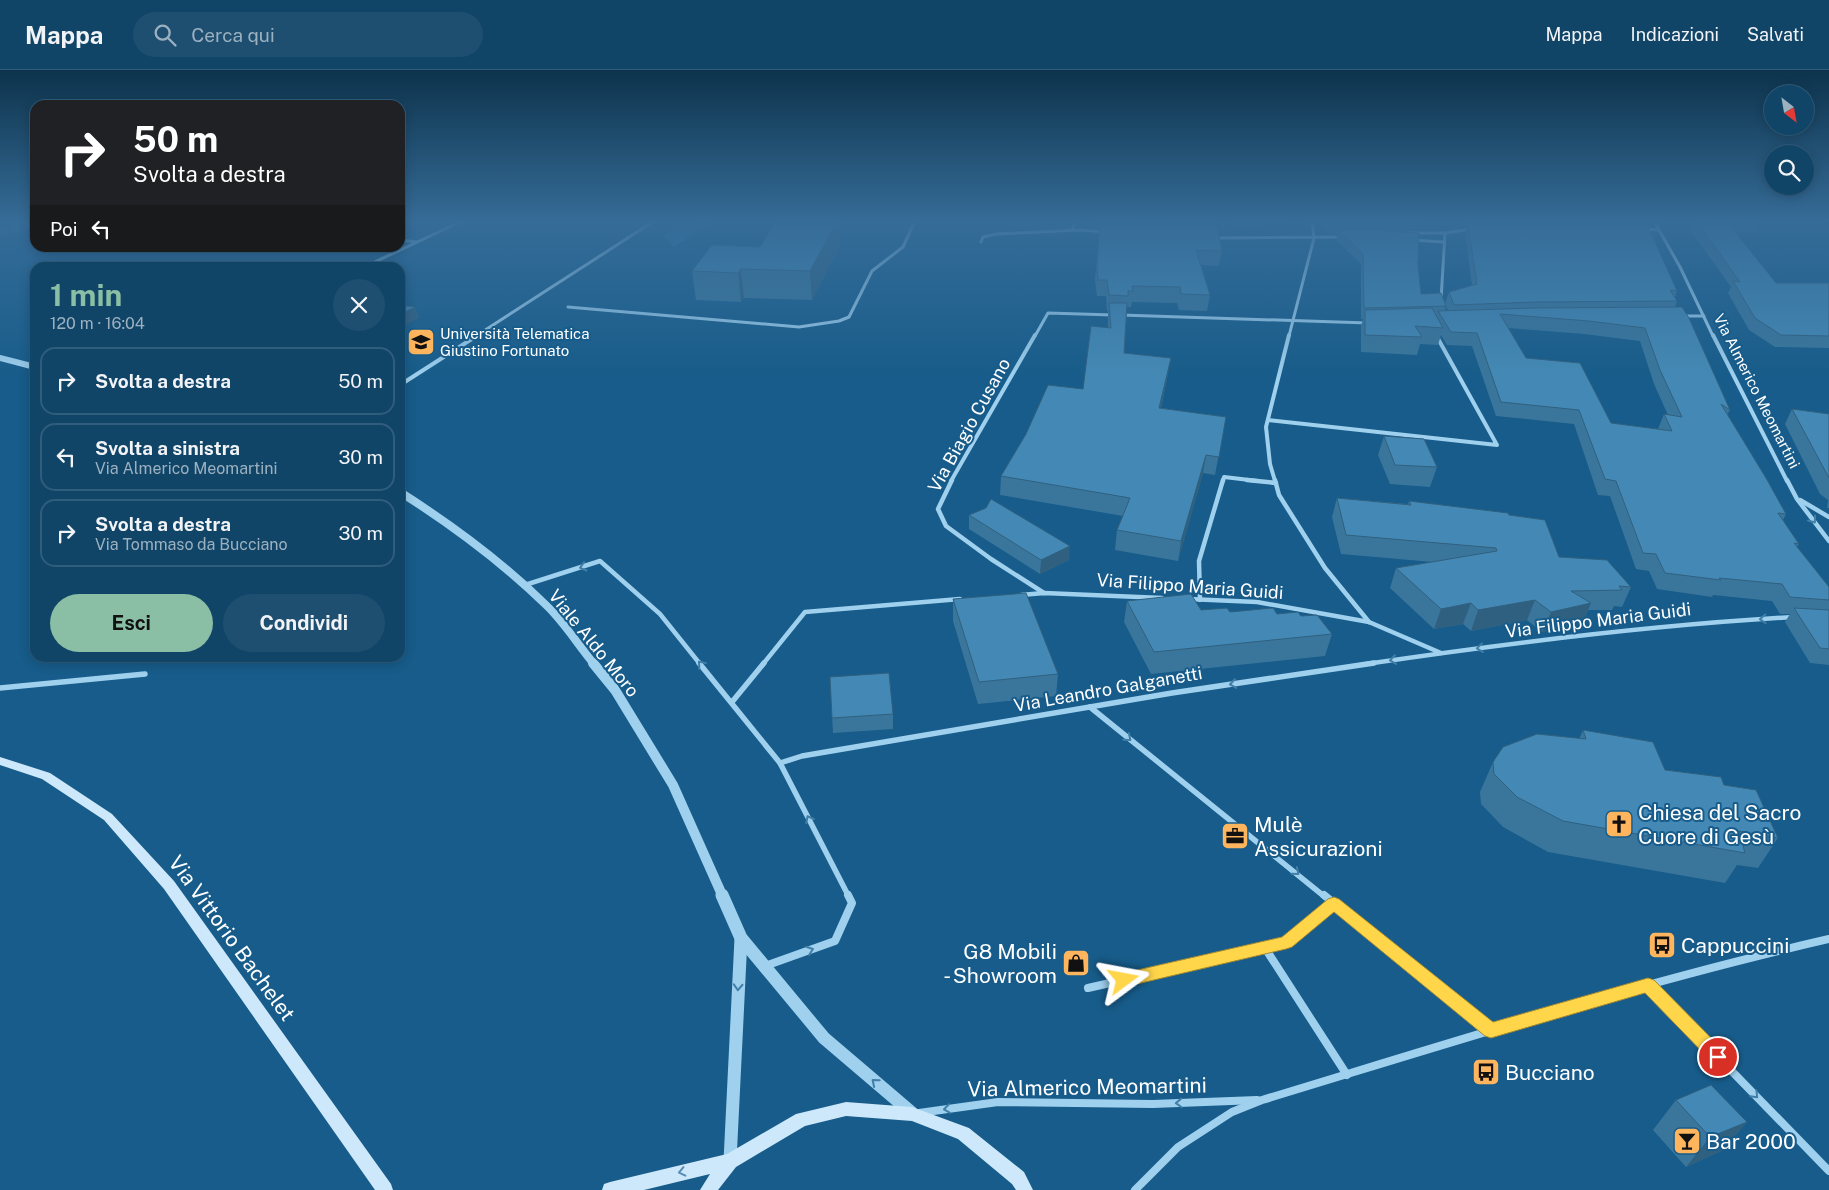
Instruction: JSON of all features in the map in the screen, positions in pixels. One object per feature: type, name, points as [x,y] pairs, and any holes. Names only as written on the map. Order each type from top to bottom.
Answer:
[{"type":"main road","name":"Via Vittorio Bachelet","points":[[0,761],[46,776],[108,816],[169,885],[385,1190]]},
{"type":"main road","points":[[610,1190],[730,1161],[802,1119],[846,1110],[912,1114],[963,1133],[1018,1178],[1025,1190]]},
{"type":"main road","points":[[708,1190],[730,1161]]},
{"type":"street","points":[[405,382],[573,273]]},
{"type":"street","points":[[568,307],[799,327],[839,321],[849,317],[871,273]]},
{"type":"street","points":[[1306,273],[1266,427],[1270,464],[1280,495],[1325,568],[1369,622]]},
{"type":"street","points":[[1442,307],[1443,273]]},
{"type":"street","name":"Via Almerico Meomartini","points":[[1683,273],[1738,387],[1797,498],[1829,542]]},
{"type":"street","name":"Via Biagio Cusano","points":[[1044,593],[946,526],[938,509],[946,490],[1048,313],[1294,321]]},
{"type":"street","points":[[1676,316],[1704,316]]},
{"type":"street","points":[[1294,321],[1372,323]]},
{"type":"street","points":[[1268,420],[1497,445],[1434,329]]},
{"type":"street","points":[[0,358],[30,366]]},
{"type":"street","points":[[1200,600],[1199,561],[1224,477],[1276,483]]},
{"type":"street","name":"Viale Aldo Moro","points":[[405,496],[435,514],[491,555],[547,606],[615,690],[673,785],[741,938]]},
{"type":"street","points":[[1797,498],[1829,517]]},
{"type":"street","points":[[524,585],[600,561],[660,614],[780,763],[852,903],[835,941],[764,966]]},
{"type":"street","name":"Via Filippo Maria Guidi","points":[[1015,595],[1044,593],[1171,598]]},
{"type":"street","points":[[732,702],[805,612],[967,599]]},
{"type":"street","name":"Via Filippo Maria Guidi","points":[[1181,599],[1257,602],[1369,622],[1442,653],[1709,622],[1798,617]]},
{"type":"street","name":"Via Leandro Galganetti","points":[[780,763],[802,756],[1182,691],[1442,653]]},
{"type":"street","points":[[0,688],[145,674]]},
{"type":"street","points":[[1090,708],[1491,1030]]},
{"type":"street","points":[[1088,988],[1286,943],[1334,903]]},
{"type":"street","points":[[741,938],[824,1038],[912,1114]]},
{"type":"street","points":[[730,1161],[741,938]]},
{"type":"street","name":"Via Almerico Meomartini","points":[[1135,1190],[1178,1147],[1232,1112],[1262,1100],[1491,1030],[1648,985],[1766,952],[1829,939]]},
{"type":"street","points":[[1265,948],[1347,1075]]},
{"type":"street","points":[[1648,985],[1829,1171]]},
{"type":"street","name":"Via Almerico Meomartini","points":[[912,1114],[998,1102],[1154,1104],[1262,1100]]},
{"type":"building","points":[[1098,273],[1203,273],[1210,295],[1181,294],[1180,287],[1132,286],[1133,291],[1128,291],[1128,296],[1109,295],[1107,280],[1098,280]]},
{"type":"building","points":[[1363,273],[1419,273],[1421,294],[1441,293],[1446,306],[1364,308]]},
{"type":"building","points":[[1475,273],[1669,273],[1677,291],[1670,290],[1677,301],[1536,302],[1454,305],[1449,292],[1477,284]]},
{"type":"building","points":[[1734,273],[1768,273],[1776,283],[1829,283],[1829,336],[1781,335],[1755,318],[1733,281],[1740,282]]},
{"type":"building","points":[[1109,303],[1127,303],[1124,353],[1171,358],[1159,408],[1226,417],[1219,457],[1206,455],[1181,541],[1117,530],[1130,498],[1001,476],[1026,434],[1048,385],[1083,389],[1091,326],[1111,328]]},
{"type":"building","points":[[405,306],[415,307],[405,312]]},
{"type":"building","points":[[1682,307],[1689,318],[1730,410],[1721,404],[1786,514],[1778,513],[1799,544],[1794,543],[1829,587],[1829,600],[1790,597],[1782,584],[1719,578],[1721,580],[1665,573],[1656,554],[1643,553],[1616,481],[1605,479],[1579,410],[1501,402],[1477,333],[1451,332],[1438,311]],"holes":[[[1500,314],[1589,321],[1645,328],[1660,370],[1682,417],[1664,414],[1672,431],[1611,423],[1580,363],[1526,358]]]},
{"type":"building","points":[[1432,308],[1443,328],[1415,326],[1422,337],[1365,335],[1365,310]]},
{"type":"building","points":[[1792,409],[1829,414],[1829,478]]},
{"type":"building","points":[[1384,436],[1424,439],[1437,467],[1395,465]]},
{"type":"building","points":[[1337,498],[1411,505],[1409,501],[1508,513],[1509,515],[1545,520],[1559,557],[1607,560],[1631,587],[1619,586],[1622,590],[1571,591],[1591,603],[1551,612],[1535,600],[1478,610],[1471,603],[1441,609],[1396,568],[1497,551],[1496,548],[1346,535]]},
{"type":"building","points":[[991,499],[1070,546],[1041,560],[969,515],[986,508]]},
{"type":"building","points":[[1026,593],[1058,674],[979,682],[953,599]]},
{"type":"building","points":[[1191,594],[1201,610],[1227,608],[1230,612],[1273,608],[1277,614],[1298,612],[1301,616],[1317,615],[1332,634],[1154,652],[1127,601]]},
{"type":"building","points":[[1794,608],[1829,610],[1829,649],[1820,648]]},
{"type":"building","points":[[889,673],[893,714],[832,718],[830,677]]},
{"type":"building","points":[[1583,730],[1653,742],[1665,770],[1721,777],[1724,785],[1756,790],[1778,838],[1739,831],[1745,853],[1563,821],[1517,797],[1494,774],[1493,762],[1503,747],[1537,734],[1586,739]]},
{"type":"building","points":[[1711,1085],[1747,1122],[1710,1137],[1676,1100]]},
{"type":"place","name":"Università Telematica Giustino Fortunato","points":[[421,342]]},
{"type":"place","name":"Chiesa del Sacro Cuore di Gesù","points":[[1619,824]]},
{"type":"place","name":"Mulè Assicurazioni","points":[[1235,836]]},
{"type":"place","name":"Cappuccini","points":[[1662,945]]},
{"type":"place","name":"G8 Mobili - Showroom","points":[[1076,963]]},
{"type":"place","name":"Bucciano","points":[[1486,1072]]},
{"type":"place","name":"Bar 2000","points":[[1687,1141]]},
{"type":"route","points":[[1124,980],[1286,943],[1334,903],[1491,1030],[1648,985],[1718,1057]]}]
